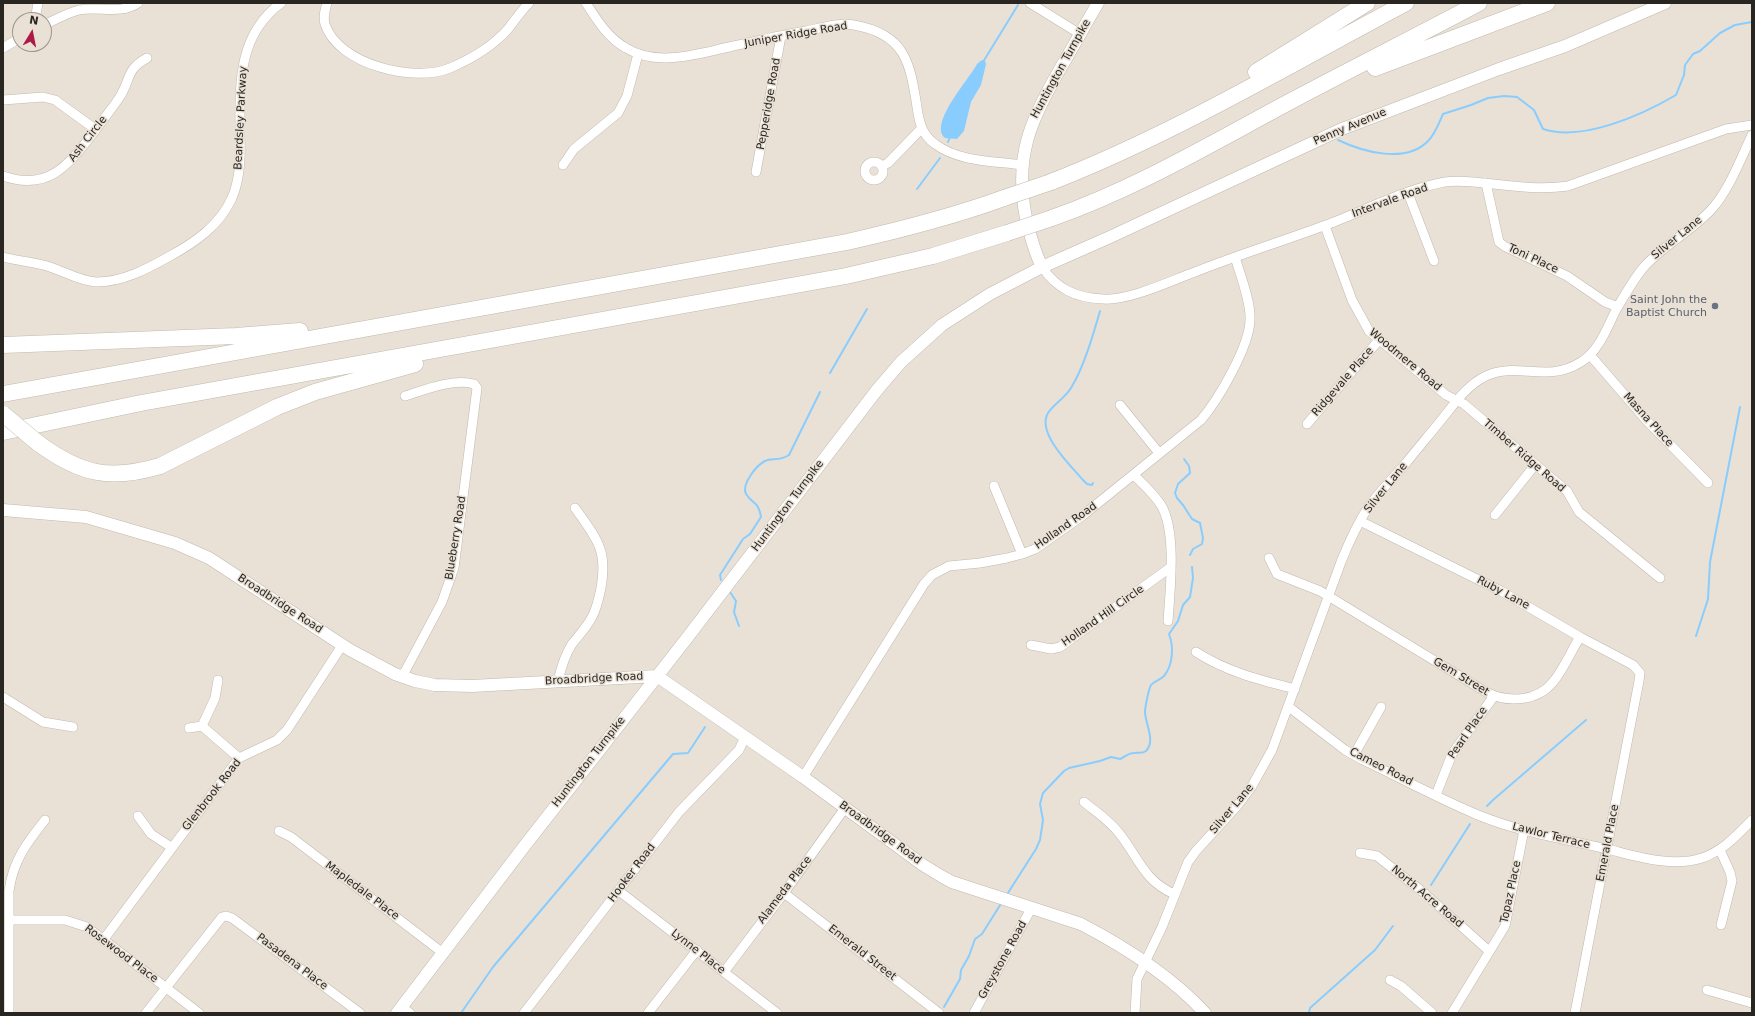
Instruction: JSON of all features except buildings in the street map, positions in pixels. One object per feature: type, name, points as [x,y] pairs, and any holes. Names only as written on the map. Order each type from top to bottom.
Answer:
[{"type":"highway","points":[[1156,136],[1367,3]]},
{"type":"highway","points":[[3,394],[847,242],[929,222],[1051,182],[1093,165],[1156,136],[1406,3]]},
{"type":"highway","points":[[3,432],[141,403],[846,276],[933,256],[1052,218],[1115,194],[1164,171],[1292,101],[1479,3]]},
{"type":"highway","points":[[1292,101],[1323,91],[1353,76],[1547,3]]},
{"type":"highway","points":[[3,345],[236,336],[325,330],[474,309]]},
{"type":"highway","points":[[3,414],[58,458],[83,469],[113,474],[141,471],[160,466],[277,406],[315,392],[402,367],[468,351],[532,339],[586,324]]},
{"type":"main road","name":"Huntington Turnpike","points":[[403,1011],[443,953],[555,806],[877,390],[901,362],[929,336],[956,315],[990,294],[1042,267],[1032,245],[1022,195],[1022,164],[1025,145],[1034,117],[1098,3]]},
{"type":"main road","name":"Penny Avenue","points":[[1042,267],[1342,129],[1499,69],[1565,46],[1665,3]]},
{"type":"main road","name":"Broadbridge Road","points":[[3,510],[86,517],[169,541],[195,551],[209,558],[365,658],[402,677],[424,683],[451,686],[657,676],[803,777],[923,865],[952,882],[1081,924],[1100,934],[1145,963],[1181,989],[1205,1013]]},
{"type":"street","points":[[52,21],[88,6],[115,10],[131,8],[138,3]]},
{"type":"street","name":"Beardsley Parkway","points":[[3,257],[50,267],[81,279],[96,282],[111,280],[126,277],[149,268],[186,248],[210,228],[230,201],[235,190],[239,173],[240,88],[244,57],[249,42],[262,21],[281,3]]},
{"type":"street","points":[[327,3],[325,23],[330,34],[338,43],[363,60],[375,66],[389,70],[431,72],[448,69],[484,50],[497,40],[529,3]]},
{"type":"street","name":"Juniper Ridge Road","points":[[586,3],[610,36],[625,48],[638,54],[656,58],[676,57],[834,26],[852,24],[869,28],[883,34],[896,44],[905,56],[913,77],[922,128],[935,144],[959,156],[1022,164]]},
{"type":"street","points":[[1030,3],[1080,34]]},
{"type":"street","name":"Pepperidge Road","points":[[756,172],[781,36]]},
{"type":"street","points":[[3,48],[12,43]]},
{"type":"street","points":[[563,165],[574,149],[618,113],[627,96],[638,54]]},
{"type":"street","name":"Ash Circle","points":[[3,176],[38,180],[54,175],[67,165],[122,94],[132,69],[147,58]]},
{"type":"street","points":[[3,100],[43,97],[55,100],[96,129]]},
{"type":"street","name":"Intervale Road","points":[[1042,267],[1049,278],[1066,290],[1083,296],[1110,299],[1144,291],[1235,256],[1325,226],[1408,193],[1451,181],[1542,188],[1568,186],[1726,128],[1752,125]]},
{"type":"street","points":[[882,166],[888,163],[922,128]]},
{"type":"street","name":"Silver Lane","points":[[1135,1013],[1137,980],[1182,875],[1196,851],[1238,806],[1252,786],[1272,750],[1296,690],[1340,562],[1360,520],[1380,491],[1394,477],[1456,400],[1478,381],[1487,376],[1505,371],[1544,373],[1559,372],[1570,368],[1590,355],[1599,343],[1618,307],[1642,269],[1652,258],[1692,228],[1713,207],[1726,186],[1752,134]]},
{"type":"street","name":"Toni Place","points":[[1486,183],[1499,242],[1504,246],[1567,276],[1605,302],[1618,307]]},
{"type":"street","points":[[1408,193],[1434,261]]},
{"type":"street","name":"Woodmere Road","points":[[1325,226],[1352,300],[1369,331],[1446,395],[1456,400]]},
{"type":"street","name":"Holland Road","points":[[803,777],[924,584],[932,575],[950,566],[980,563],[1022,554],[1044,543],[1134,476],[1209,411],[1244,348],[1250,319],[1235,256]]},
{"type":"street","name":"Ridgevale Place","points":[[1307,424],[1379,340]]},
{"type":"street","name":"Masna Place","points":[[1590,355],[1647,421],[1708,483]]},
{"type":"street","name":"Blueberry Road","points":[[402,677],[442,602],[454,568],[477,388],[474,384],[460,383],[437,387],[405,396]]},
{"type":"street","name":"Timber Ridge Road","points":[[1456,400],[1567,491],[1578,512],[1660,578]]},
{"type":"street","points":[[1120,405],[1160,453]]},
{"type":"street","points":[[1495,515],[1535,465]]},
{"type":"street","points":[[1134,476],[1152,492],[1162,507],[1170,539],[1171,567],[1168,621]]},
{"type":"street","points":[[994,486],[1022,554]]},
{"type":"street","points":[[558,681],[565,658],[592,616],[603,576],[603,554],[601,547],[594,534],[574,508]]},
{"type":"street","name":"Ruby Lane","points":[[1360,520],[1501,591],[1580,637],[1633,665],[1640,674]]},
{"type":"street","name":"Gem Street","points":[[1269,558],[1277,574],[1320,591],[1494,696],[1511,699],[1525,698],[1546,689],[1554,682],[1580,637]]},
{"type":"street","name":"Holland Hill Circle","points":[[1031,645],[1051,649],[1060,647],[1171,567]]},
{"type":"street","name":"Glenbrook Road","points":[[104,939],[171,847],[239,758],[277,740],[287,730],[342,644]]},
{"type":"street","points":[[1196,652],[1225,669],[1244,676],[1296,690]]},
{"type":"street","name":"Emerald Place","points":[[1576,1013],[1640,674]]},
{"type":"street","points":[[202,726],[215,698],[218,680]]},
{"type":"street","name":"Pearl Place","points":[[1436,795],[1452,754],[1494,696]]},
{"type":"street","points":[[3,697],[43,722],[73,728]]},
{"type":"street","name":"Cameo Road","points":[[1289,707],[1354,755],[1436,795]]},
{"type":"street","points":[[1354,755],[1381,707]]},
{"type":"street","points":[[189,728],[202,726],[239,758]]},
{"type":"street","name":"Hooker Road","points":[[524,1013],[679,812],[739,750],[745,737]]},
{"type":"street","name":"Lawlor Terrace","points":[[1436,795],[1478,815],[1524,830],[1636,856],[1674,862],[1701,858],[1720,850],[1752,820]]},
{"type":"street","points":[[1084,802],[1101,815],[1120,834],[1153,882],[1174,894]]},
{"type":"street","name":"Alameda Place","points":[[724,972],[784,893],[845,808]]},
{"type":"street","points":[[138,816],[152,834],[171,847]]},
{"type":"street","points":[[9,1013],[6,983],[10,920],[9,891],[20,853],[44,820]]},
{"type":"street","name":"Topaz Place","points":[[1452,1013],[1504,926],[1507,918],[1524,830]]},
{"type":"street","name":"Mapledale Place","points":[[279,831],[291,837],[443,953]]},
{"type":"street","points":[[1720,850],[1730,872],[1732,881],[1721,925]]},
{"type":"street","name":"North Acre Road","points":[[1360,853],[1377,856],[1424,893],[1489,950]]},
{"type":"street","name":"Lynne Place","points":[[619,891],[775,1012]]},
{"type":"street","name":"Emerald Street","points":[[784,893],[939,1013]]},
{"type":"street","name":"Greystone Road","points":[[974,1013],[1032,907]]},
{"type":"street","name":"Pasadena Place","points":[[166,988],[222,917],[226,916],[232,918],[360,1013]]},
{"type":"street","name":"Rosewood Place","points":[[10,920],[52,919],[75,922],[87,927],[199,1013]]},
{"type":"street","points":[[648,1013],[697,950]]},
{"type":"street","points":[[1390,980],[1401,986],[1432,1013]]},
{"type":"street","points":[[146,1013],[166,988]]},
{"type":"street","points":[[1708,990],[1752,1003]]},
{"type":"water","points":[[982,60],[985,61],[986,64],[981,85],[971,102],[964,131],[957,139],[945,138],[941,131],[942,122],[946,112],[977,64]]},
{"type":"waterway","points":[[983,62],[1018,5]]},
{"type":"waterway","points":[[1338,140],[1372,152],[1384,154],[1408,152],[1419,148],[1428,141],[1435,132],[1443,114],[1488,98],[1504,96],[1517,97],[1534,110],[1543,129],[1559,132],[1575,132],[1611,124],[1646,111],[1676,95],[1684,75],[1685,65],[1693,54],[1700,51],[1720,33],[1735,25],[1752,22]]},
{"type":"waterway","points":[[948,142],[950,137]]},
{"type":"waterway","points":[[917,189],[940,158]]},
{"type":"waterway","points":[[830,373],[867,309]]},
{"type":"waterway","points":[[1093,483],[1092,485],[1087,484],[1056,449],[1047,430],[1046,421],[1048,413],[1069,392],[1076,380],[1088,351],[1100,311]]},
{"type":"waterway","points":[[721,580],[720,575],[743,539],[750,534],[761,517],[757,505],[746,494],[745,490],[748,480],[758,466],[765,461],[770,459],[778,459],[789,455],[820,392]]},
{"type":"waterway","points":[[1696,636],[1708,599],[1710,562],[1740,407]]},
{"type":"waterway","points":[[1184,459],[1189,466],[1190,473],[1178,484],[1175,493],[1192,519],[1200,523],[1203,538],[1202,544],[1193,549],[1190,555]]},
{"type":"waterway","points":[[1006,896],[1036,849],[1040,840],[1043,820],[1040,804],[1043,793],[1064,771],[1069,768],[1111,757],[1120,759],[1130,754],[1142,753],[1149,747],[1150,737],[1145,716],[1148,694],[1151,685],[1161,679],[1169,667],[1172,656],[1172,644],[1169,634],[1178,621],[1183,605],[1190,597],[1193,578],[1192,567]]},
{"type":"waterway","points":[[730,592],[736,601],[734,612],[739,626]]},
{"type":"waterway","points":[[1487,806],[1586,720]]},
{"type":"waterway","points":[[461,1013],[493,967],[673,754],[688,753],[705,727]]},
{"type":"waterway","points":[[1431,885],[1470,824]]},
{"type":"waterway","points":[[944,1007],[960,979],[961,970],[969,956],[975,939],[982,934],[1002,902]]},
{"type":"waterway","points":[[1309,1013],[1310,1008],[1375,950],[1393,926]]},
{"type":"place","name":"Saint John the Baptist Church","points":[[1715,306]]}]
